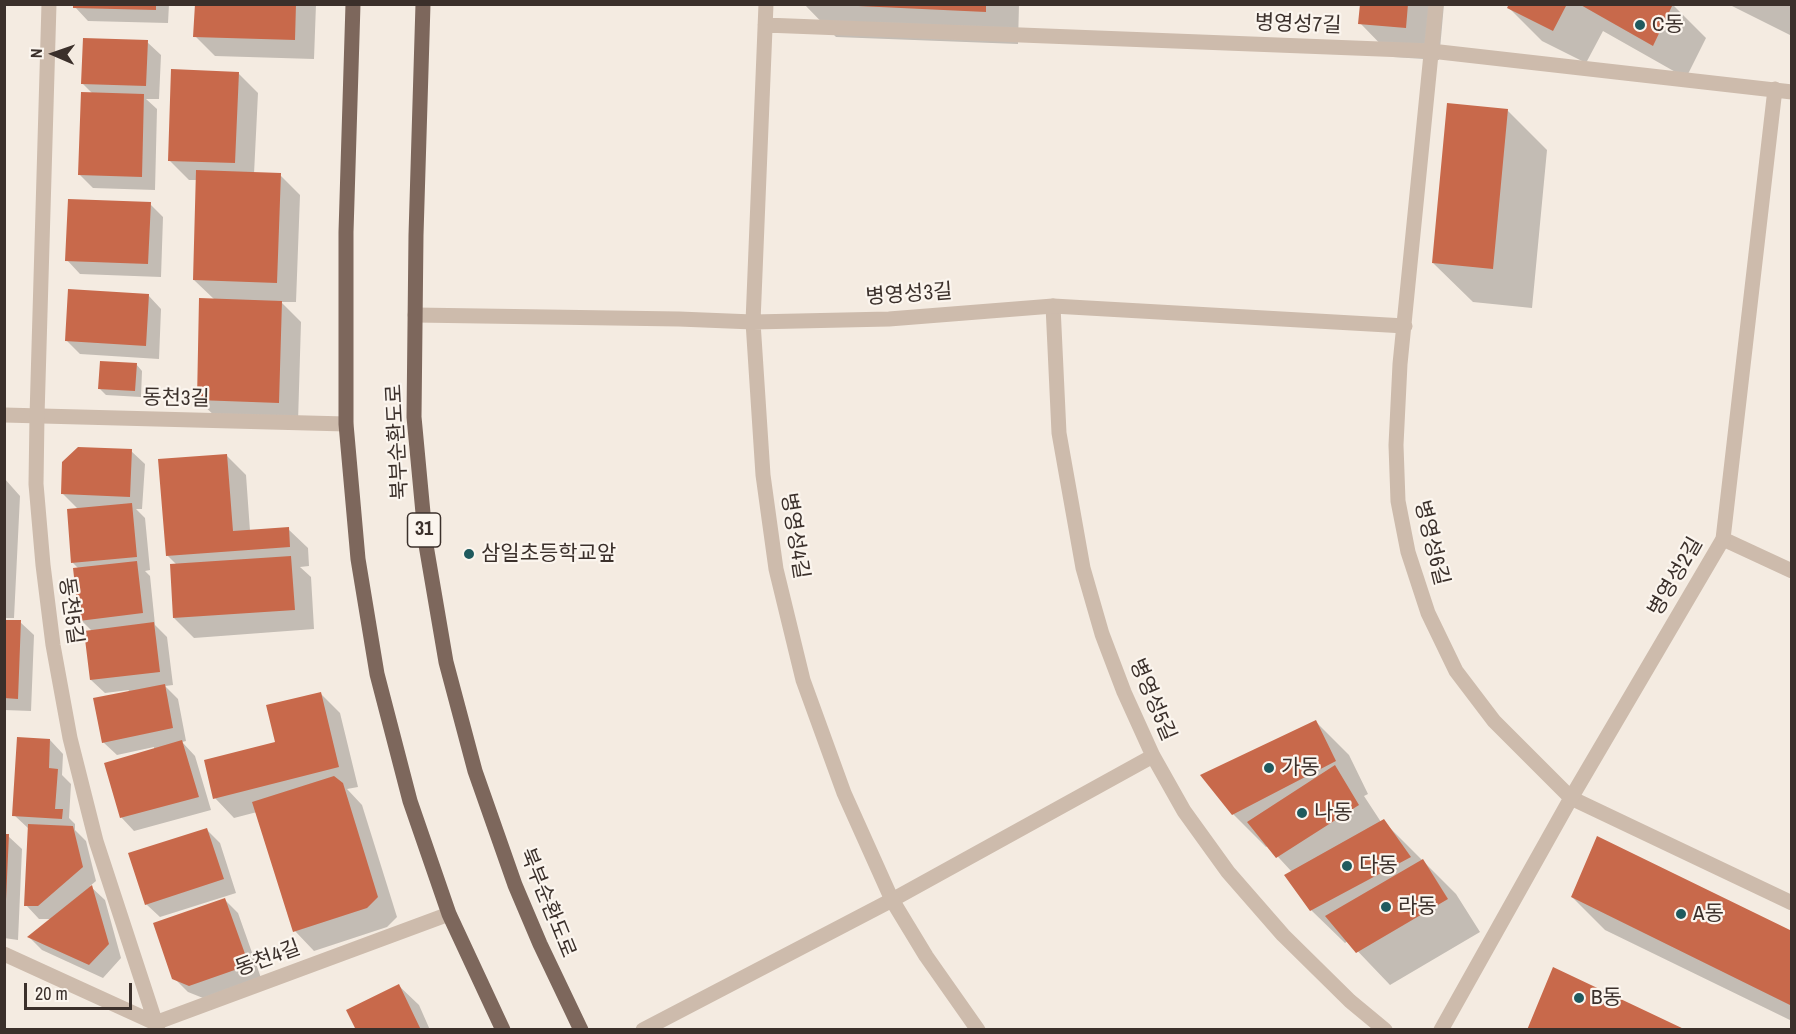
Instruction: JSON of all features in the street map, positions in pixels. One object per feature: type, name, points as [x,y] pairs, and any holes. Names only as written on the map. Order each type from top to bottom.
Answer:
[{"type":"main road","points":[[353,4],[346,232],[345,424],[358,559],[377,674],[410,801],[449,914],[503,1029]]},
{"type":"main road","name":"북부순환도로","points":[[423,4],[414,417],[425,534],[446,662],[475,771],[515,885],[540,944],[581,1029]]},
{"type":"street","name":"동천5길","points":[[49,4],[36,484],[43,565],[53,645],[68,726],[96,841],[157,1026]]},
{"type":"street","name":"병영성4길","points":[[766,4],[753,322],[763,475],[776,569],[800,669],[844,793],[892,900],[926,956],[978,1029]]},
{"type":"street","name":"병영성6길","points":[[1436,4],[1404,326],[1396,445],[1398,501],[1408,552],[1428,613],[1456,671],[1494,721],[1571,798],[1791,903]]},
{"type":"street","name":"병영성7길","points":[[765,25],[1431,51],[1791,92]]},
{"type":"street","name":"병영성2길","points":[[1441,1029],[1571,798],[1722,539],[1775,89]]},
{"type":"street","name":"병영성3길","points":[[415,315],[753,322],[889,319],[1053,306],[1404,326]]},
{"type":"street","name":"병영성5길","points":[[1053,306],[1059,433],[1083,568],[1102,634],[1124,692],[1153,756],[1184,812],[1228,872],[1282,935],[1350,1001],[1385,1029]]},
{"type":"street","name":"동천3길","points":[[4,415],[345,424]]},
{"type":"street","points":[[1722,539],[1791,571]]},
{"type":"street","points":[[643,1029],[892,900],[1153,756]]},
{"type":"street","name":"동천4길","points":[[157,1026],[449,914]]},
{"type":"street","points":[[4,954],[157,1026]]},
{"type":"building","points":[[73,4],[156,4],[156,10],[73,8]]},
{"type":"building","points":[[195,4],[296,4],[295,40],[193,37]]},
{"type":"building","points":[[858,4],[986,4],[986,12],[858,6]]},
{"type":"building","points":[[1360,4],[1408,4],[1406,28],[1358,24]]},
{"type":"building","points":[[1509,4],[1567,4],[1553,31],[1507,8]]},
{"type":"building","name":"C동","points":[[1579,4],[1673,4],[1653,46]]},
{"type":"building","points":[[83,38],[148,40],[146,86],[81,84]]},
{"type":"building","points":[[171,69],[239,72],[235,163],[168,161]]},
{"type":"building","points":[[81,92],[144,94],[142,177],[78,175]]},
{"type":"building","points":[[1447,103],[1508,109],[1493,269],[1432,263]]},
{"type":"building","points":[[196,170],[281,173],[277,283],[193,280]]},
{"type":"building","points":[[68,199],[151,202],[148,264],[65,261]]},
{"type":"building","points":[[68,289],[149,294],[146,346],[65,341]]},
{"type":"building","points":[[199,298],[282,301],[279,403],[197,400]]},
{"type":"building","points":[[100,361],[137,363],[135,391],[98,389]]},
{"type":"building","points":[[78,447],[132,449],[130,497],[61,494],[62,462]]},
{"type":"building","points":[[227,454],[233,531],[289,527],[290,547],[166,556],[158,459]]},
{"type":"building","points":[[132,503],[137,557],[71,563],[67,509]]},
{"type":"building","points":[[291,556],[295,610],[173,618],[170,564]]},
{"type":"building","points":[[137,561],[143,613],[79,621],[73,568]]},
{"type":"building","points":[[4,620],[21,620],[18,699],[4,698]]},
{"type":"building","points":[[154,622],[160,672],[90,680],[84,631]]},
{"type":"building","points":[[165,684],[173,728],[102,743],[93,698]]},
{"type":"building","points":[[321,692],[339,767],[213,799],[204,760],[275,742],[266,705]]},
{"type":"building","name":"가동","points":[[1316,720],[1336,761],[1232,815],[1200,775]]},
{"type":"building","points":[[17,737],[50,739],[49,768],[58,769],[55,809],[63,809],[62,819],[12,816]]},
{"type":"building","points":[[182,740],[199,797],[120,818],[104,763]]},
{"type":"building","name":"나동","points":[[1335,765],[1359,805],[1276,858],[1247,822]]},
{"type":"building","points":[[334,776],[343,783],[378,897],[367,908],[293,932],[252,802]]},
{"type":"building","name":"다동","points":[[1384,819],[1411,857],[1310,911],[1284,875]]},
{"type":"building","points":[[28,824],[73,826],[83,867],[38,906],[24,906]]},
{"type":"building","points":[[207,828],[224,879],[145,905],[128,853]]},
{"type":"building","points":[[4,834],[9,834],[6,900],[4,900]]},
{"type":"building","name":"A동","points":[[1597,836],[1792,931],[1792,1006],[1571,897]]},
{"type":"building","name":"라동","points":[[1423,859],[1448,899],[1356,953],[1325,916]]},
{"type":"building","points":[[92,885],[109,944],[89,965],[27,937]]},
{"type":"building","points":[[225,898],[249,965],[189,986],[172,979],[153,923]]},
{"type":"building","name":"B동","points":[[1553,967],[1686,1030],[1527,1030]]},
{"type":"building","points":[[399,984],[421,1030],[356,1030],[346,1010]]},
{"type":"place","name":"C동","points":[[1640,25]]},
{"type":"place","name":"삼일초등학교앞","points":[[469,554]]},
{"type":"place","name":"가동","points":[[1269,768]]},
{"type":"place","name":"나동","points":[[1302,813]]},
{"type":"place","name":"다동","points":[[1347,866]]},
{"type":"place","name":"라동","points":[[1386,907]]},
{"type":"place","name":"A동","points":[[1681,914]]},
{"type":"place","name":"B동","points":[[1579,998]]}]
